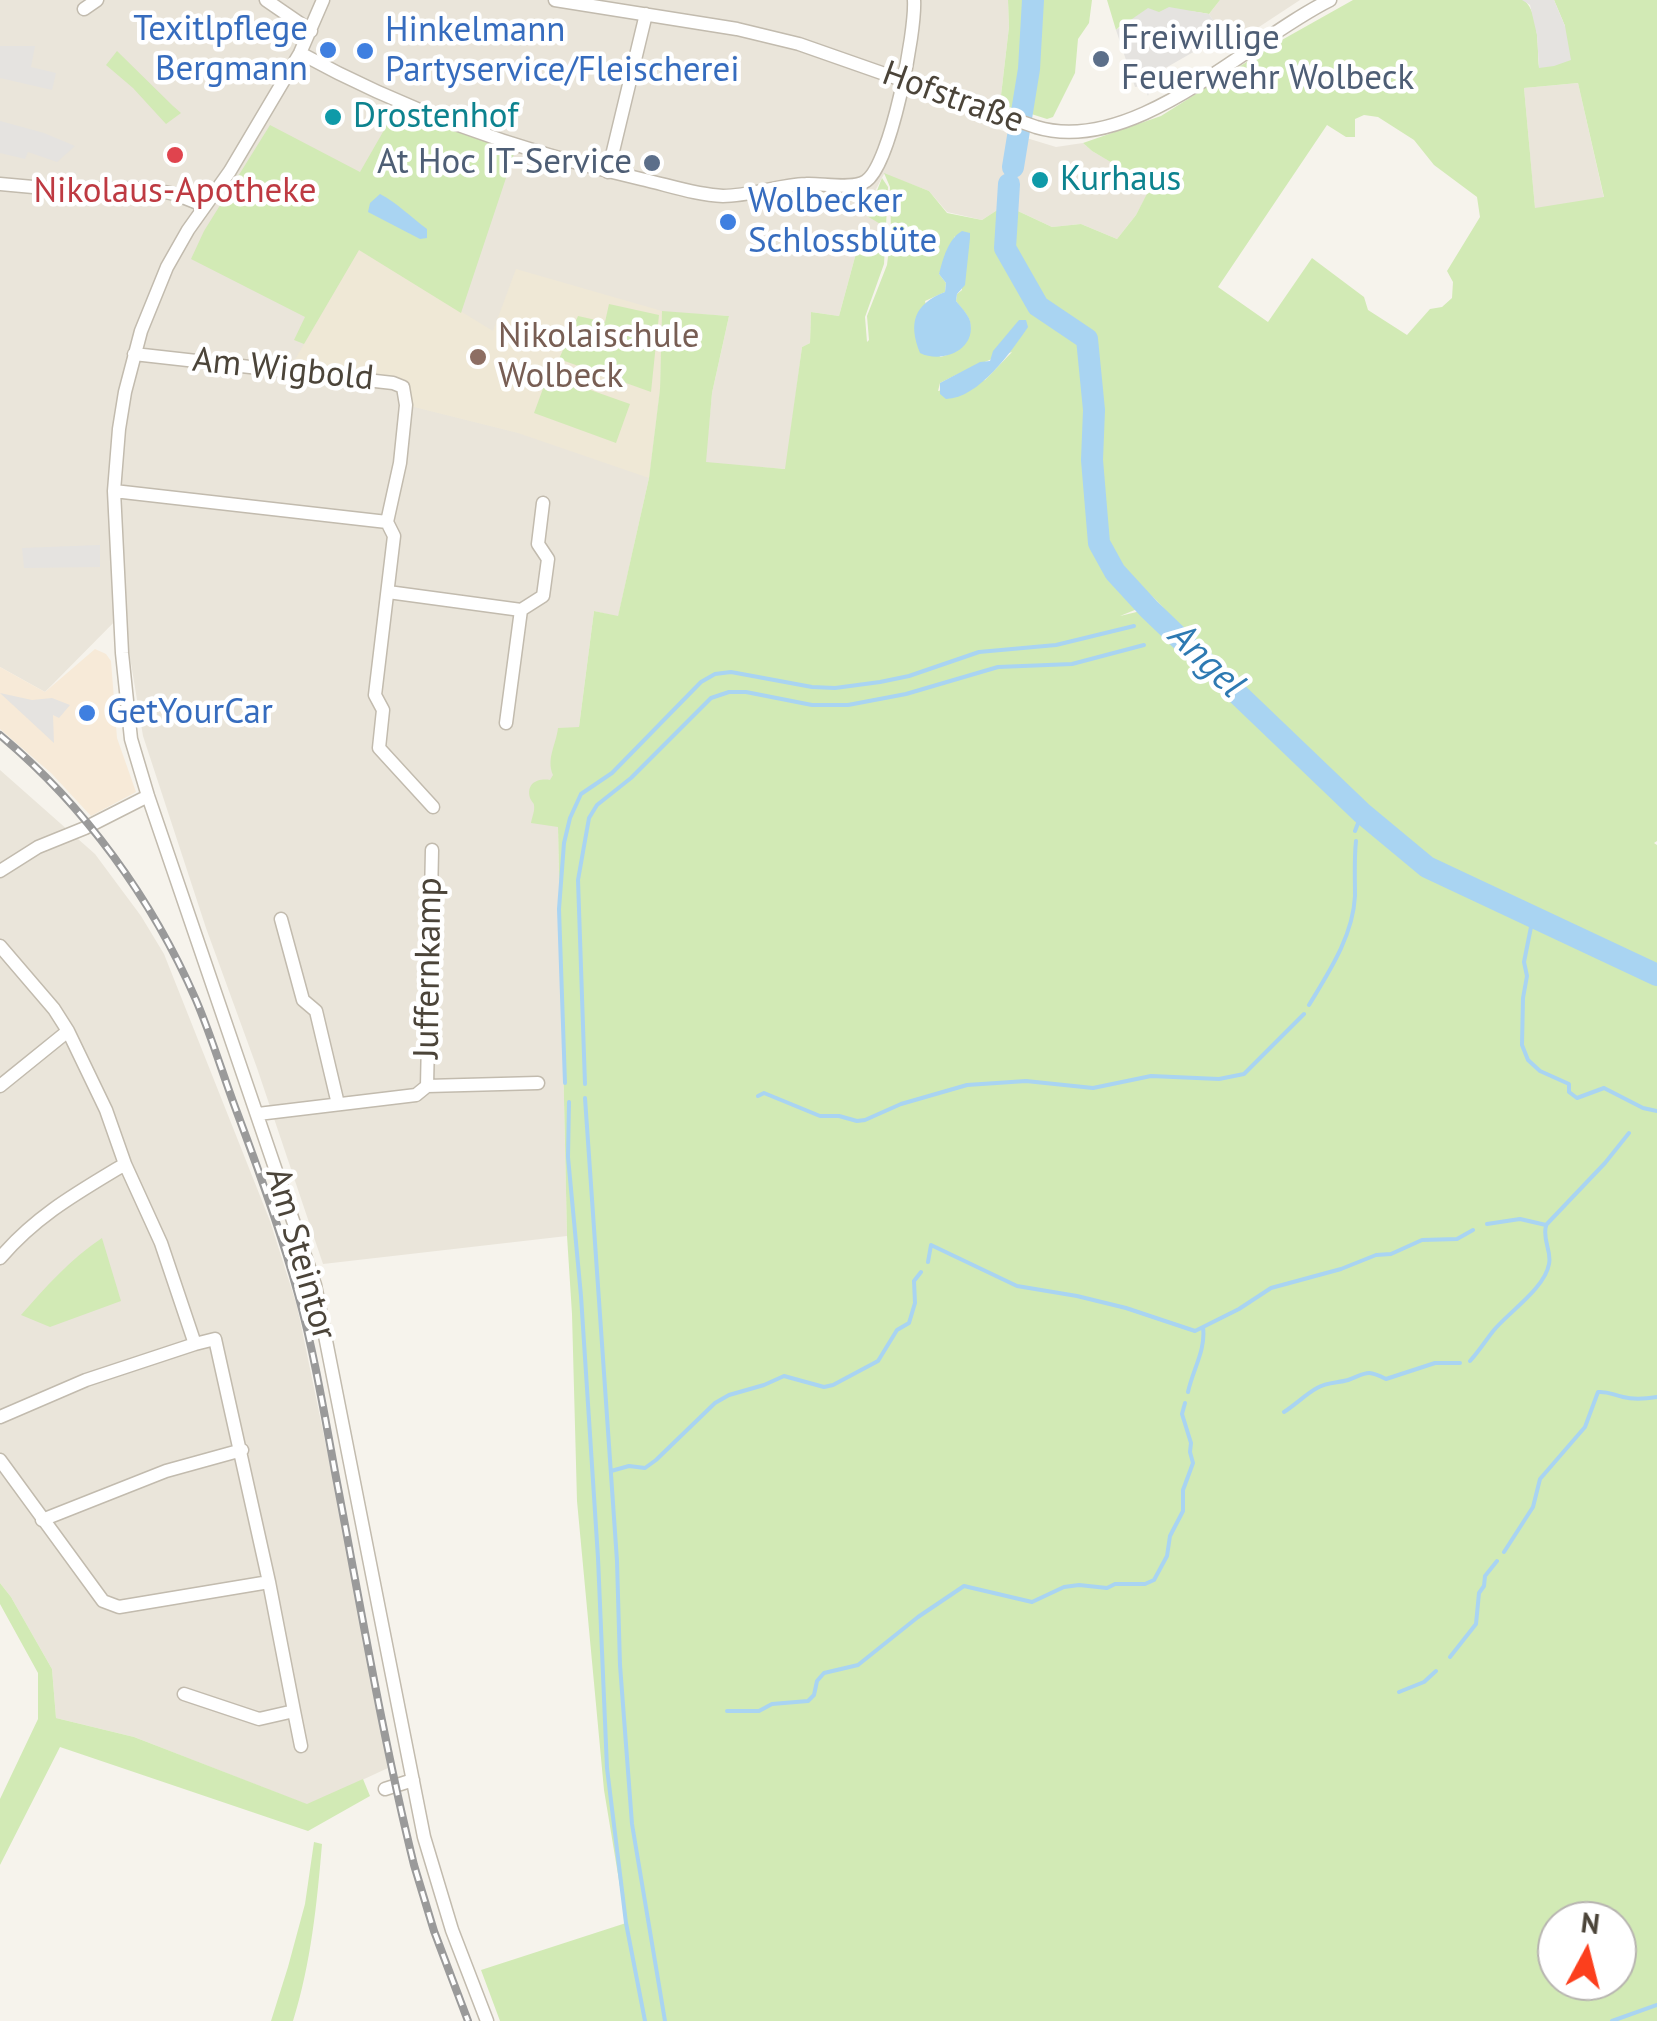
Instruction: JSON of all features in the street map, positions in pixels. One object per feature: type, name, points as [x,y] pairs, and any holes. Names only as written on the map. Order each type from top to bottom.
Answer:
[{"type":"street","points":[[84,10],[97,0]]},
{"type":"street","points":[[266,0],[311,31]]},
{"type":"street","name":"Am Steintor","points":[[322,0],[300,53],[167,267],[134,354],[119,429],[114,491],[122,653],[131,738],[148,796],[315,1285],[413,1780],[438,1886],[487,2021]]},
{"type":"street","name":"Hofstraße","points":[[555,0],[764,34],[1057,132],[1116,123],[1158,107],[1326,1]]},
{"type":"street","points":[[608,172],[648,14],[655,0]]},
{"type":"street","points":[[300,53],[404,104],[500,141],[608,172],[722,196],[802,184],[854,185],[866,181],[878,166],[903,80],[915,17],[914,0]]},
{"type":"street","points":[[0,184],[150,189],[205,206]]},
{"type":"street","name":"Am Wigbold","points":[[134,354],[403,387],[406,404],[400,463],[387,522],[394,536],[374,695],[383,710],[379,748],[433,807]]},
{"type":"street","points":[[114,491],[387,522]]},
{"type":"street","points":[[388,592],[522,610],[543,596],[548,559],[538,544],[544,503]]},
{"type":"street","points":[[506,722],[522,610]]},
{"type":"street","points":[[0,871],[38,847],[148,796]]},
{"type":"street","name":"Juffernkamp","points":[[427,1086],[432,850]]},
{"type":"street","points":[[281,919],[303,1000],[316,1011],[338,1104]]},
{"type":"street","points":[[0,946],[68,1031],[106,1110],[161,1244],[195,1344]]},
{"type":"street","points":[[0,1086],[68,1031]]},
{"type":"street","name":"Juffernkamp","points":[[258,1114],[416,1094],[427,1086],[538,1082]]},
{"type":"street","points":[[0,1258],[47,1212],[125,1164]]},
{"type":"street","points":[[0,1417],[86,1380],[215,1339],[242,1450],[300,1746]]},
{"type":"street","points":[[42,1520],[166,1470],[242,1450]]},
{"type":"street","points":[[0,1460],[103,1602],[118,1607],[269,1582]]},
{"type":"street","points":[[184,1694],[259,1719],[294,1711]]},
{"type":"street","points":[[385,1789],[413,1780]]},
{"type":"shaded area","points":[[0,0],[1008,0],[1009,27],[997,129],[1056,147],[1083,143],[1152,186],[1117,239],[1081,224],[1052,227],[1005,205],[982,220],[947,212],[929,191],[884,174],[875,191],[882,225],[875,247],[858,246],[839,316],[811,312],[810,343],[802,347],[786,469],[705,463],[712,393],[729,316],[662,312],[660,389],[649,478],[618,617],[594,611],[579,727],[558,826],[567,1236],[323,1264],[143,736],[127,639],[127,609],[45,692],[0,667]]},
{"type":"shaded area","points":[[1220,0],[1300,0],[1230,46],[1209,14]]},
{"type":"shaded area","points":[[1522,0],[1554,0],[1565,26],[1571,60],[1539,68],[1530,5]]},
{"type":"shaded area","points":[[1169,7],[1209,14],[1223,35],[1155,74],[1148,96],[1144,86],[1135,87],[1116,30],[1148,8],[1159,12]]},
{"type":"shaded area","points":[[0,46],[35,46],[31,67],[56,73],[52,90],[0,78]]},
{"type":"shaded area","points":[[1578,83],[1604,198],[1535,209],[1524,88]]},
{"type":"shaded area","points":[[0,121],[75,146],[57,162],[28,152],[25,159],[0,153]]},
{"type":"shaded area","name":"Nikolaischule Wolbeck","points":[[359,249],[493,331],[516,269],[662,311],[660,389],[649,478],[518,433],[406,405],[403,387],[289,370]]},
{"type":"shaded area","points":[[100,545],[100,567],[24,568],[22,548]]},
{"type":"shaded area","points":[[95,649],[111,661],[117,738],[136,792],[91,816],[51,773],[0,729],[0,667],[45,692]]},
{"type":"shaded area","points":[[0,693],[32,700],[52,698],[70,705],[59,718],[53,715],[54,743]]},
{"type":"shaded area","points":[[0,770],[95,854],[164,954],[270,1221],[297,1306],[388,1768],[308,1805],[134,1737],[56,1718],[52,1669],[0,1583]]},
{"type":"green space","points":[[1008,0],[1092,0],[1089,23],[1078,39],[1075,73],[1053,117],[1047,119],[1000,104],[1009,27]]},
{"type":"green space","points":[[1107,0],[1220,0],[1209,14],[1162,12],[1116,30]]},
{"type":"green space","points":[[1353,0],[1524,0],[1535,23],[1539,67],[1565,26],[1554,0],[1657,0],[1657,2021],[500,2021],[481,1970],[626,1923],[604,1790],[577,1501],[558,827],[531,823],[534,804],[529,793],[534,783],[550,780],[553,775],[551,758],[558,728],[579,727],[594,611],[618,616],[649,478],[660,389],[662,311],[729,316],[712,393],[706,462],[785,469],[802,347],[810,343],[811,312],[839,316],[858,246],[875,247],[882,225],[867,216],[882,178],[888,187],[884,264],[865,317],[869,340],[867,316],[887,265],[891,232],[890,187],[884,173],[929,191],[947,213],[982,220],[1005,205],[1052,227],[1081,224],[1117,239],[1136,215],[1151,186],[1083,143],[1161,116]],"holes":[[[1578,83],[1604,197],[1535,208],[1524,88]],[[1364,115],[1378,117],[1414,140],[1434,165],[1477,197],[1480,217],[1447,271],[1453,282],[1452,298],[1442,307],[1430,309],[1407,335],[1368,310],[1364,297],[1312,258],[1268,322],[1218,287],[1327,125],[1346,137],[1355,137],[1355,119]],[[955,236],[962,290],[956,301],[969,319],[970,329],[962,346],[940,357],[925,301],[945,292],[946,283],[939,274]],[[1096,340],[1098,483],[1107,538],[1122,568],[1165,610],[1149,609],[1120,616],[1142,607],[1116,579],[1093,543],[1084,344]],[[1012,352],[985,380],[938,391],[940,383]]]},
{"type":"green space","points":[[117,51],[181,113],[166,124],[106,65]]},
{"type":"green space","points":[[399,104],[514,154],[461,313],[359,250],[304,344],[294,340],[305,317],[191,259],[204,231],[270,125],[360,172]]},
{"type":"green space","points":[[609,304],[659,315],[651,392],[559,359],[578,316],[605,322]]},
{"type":"green space","points":[[548,375],[630,404],[616,443],[534,413]]},
{"type":"green space","points":[[102,1238],[121,1301],[50,1327],[21,1315],[69,1264]]},
{"type":"green space","points":[[0,1583],[52,1669],[56,1718],[134,1737],[307,1804],[363,1779],[370,1796],[308,1831],[60,1747],[0,1865],[0,1799],[38,1719],[38,1673],[0,1604]]},
{"type":"green space","points":[[314,1842],[322,1844],[320,1866],[299,1999],[293,2021],[271,2021],[305,1904]]},
{"type":"water","points":[[380,194],[427,229],[427,238],[420,239],[368,212],[370,203]]},
{"type":"water","points":[[962,231],[970,233],[970,238],[965,285],[956,301],[969,318],[971,331],[956,352],[929,356],[920,353],[916,342],[916,316],[926,302],[945,292],[946,283],[939,274],[944,256]]},
{"type":"water","points":[[1019,320],[1026,320],[1028,327],[982,382],[958,397],[946,399],[940,394],[940,383],[980,362],[990,361],[993,351]]},
{"type":"waterway","name":"Angel","points":[[1013,167],[1029,69],[1033,0]]},
{"type":"waterway","name":"Angel","points":[[1009,184],[1005,248],[1038,306],[1087,339],[1099,543],[1115,572],[1362,813],[1427,867],[1657,975]]},
{"type":"waterway","points":[[1150,621],[1157,617]]},
{"type":"waterway","points":[[565,1083],[559,909],[570,818],[581,794],[612,773],[701,682],[715,674],[731,672],[835,688],[909,676],[979,652],[1056,645],[1134,626]]},
{"type":"waterway","points":[[1168,640],[1176,635]]},
{"type":"waterway","points":[[585,1084],[578,880],[589,818],[597,805],[631,778],[711,698],[746,692],[812,705],[848,705],[906,694],[998,667],[1072,664],[1144,645]]},
{"type":"waterway","points":[[1355,831],[1362,813]]},
{"type":"waterway","points":[[1309,1005],[1350,925],[1356,841]]},
{"type":"waterway","points":[[1533,917],[1524,962],[1527,976],[1522,1045],[1528,1060],[1540,1071],[1569,1084],[1569,1092],[1577,1098],[1604,1088],[1657,1111]]},
{"type":"waterway","points":[[758,1096],[764,1093],[820,1116],[857,1121],[967,1085],[1026,1081],[1093,1088],[1151,1076],[1219,1079],[1244,1074],[1304,1014]]},
{"type":"waterway","points":[[585,1098],[632,1824],[665,2021]]},
{"type":"waterway","points":[[569,1102],[568,1157],[598,1558],[607,1768],[626,1923],[645,2021]]},
{"type":"waterway","points":[[1487,1224],[1520,1219],[1546,1225],[1629,1133]]},
{"type":"waterway","points":[[1470,1361],[1541,1282],[1550,1259],[1546,1226]]},
{"type":"waterway","points":[[928,1262],[931,1245],[1017,1286],[1126,1308],[1195,1331],[1271,1288],[1376,1255],[1391,1254],[1422,1240],[1457,1239],[1473,1230]]},
{"type":"waterway","points":[[611,1471],[629,1466],[645,1468],[715,1403],[729,1395],[784,1376],[824,1387],[833,1385],[878,1361],[897,1330],[909,1323],[915,1303],[914,1281],[921,1272]]},
{"type":"waterway","points":[[1188,1392],[1201,1352],[1203,1327]]},
{"type":"waterway","points":[[1284,1412],[1313,1390],[1367,1373],[1386,1379],[1435,1363],[1460,1363]]},
{"type":"waterway","points":[[1504,1552],[1533,1507],[1540,1479],[1585,1427],[1598,1392],[1631,1399],[1657,1397]]},
{"type":"waterway","points":[[727,1711],[759,1711],[772,1704],[808,1701],[824,1673],[858,1665],[964,1586],[1032,1602],[1064,1587],[1107,1588],[1154,1580],[1183,1511],[1183,1490],[1193,1463],[1182,1414],[1185,1403]]},
{"type":"waterway","points":[[1450,1657],[1476,1624],[1479,1593],[1485,1576],[1497,1561]]},
{"type":"waterway","points":[[1399,1692],[1424,1682],[1436,1671]]},
{"type":"waterway","points":[[1612,2021],[1657,2005]]},
{"type":"railway","points":[[0,735],[88,823],[137,890],[178,963],[212,1040],[277,1223],[304,1316],[402,1816],[434,1931],[468,2021]]},
{"type":"place","name":"Texitlpflege Bergmann","points":[[328,50]]},
{"type":"place","name":"Hinkelmann Partyservice/Fleischerei","points":[[365,51]]},
{"type":"place","name":"Freiwillige Feuerwehr Wolbeck","points":[[1101,59]]},
{"type":"place","name":"Drostenhof","points":[[333,117]]},
{"type":"place","name":"Nikolaus-Apotheke","points":[[175,155]]},
{"type":"place","name":"At Hoc IT-Service","points":[[652,163]]},
{"type":"place","name":"Kurhaus","points":[[1040,180]]},
{"type":"place","name":"Wolbecker Schlossblüte","points":[[728,222]]},
{"type":"place","name":"Nikolaischule Wolbeck","points":[[478,357]]},
{"type":"place","name":"GetYourCar","points":[[87,713]]}]
